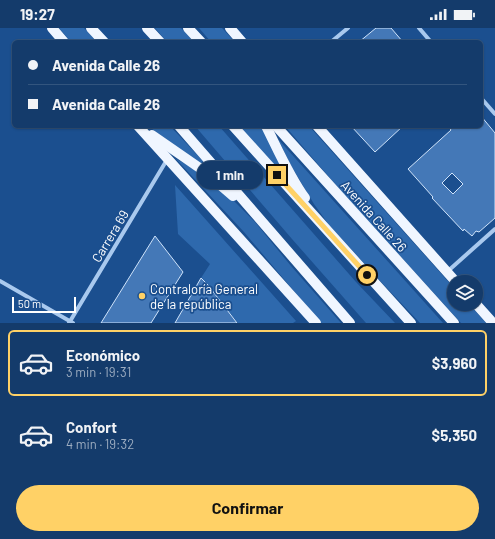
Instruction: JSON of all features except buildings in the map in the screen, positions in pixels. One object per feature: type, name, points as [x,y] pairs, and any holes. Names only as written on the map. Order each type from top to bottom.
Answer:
[{"type":"main road","points":[[52,28],[62,40]]},
{"type":"main road","points":[[91,28],[102,40]]},
{"type":"main road","points":[[147,28],[158,40]]},
{"type":"main road","points":[[188,28],[198,40]]},
{"type":"main road","points":[[230,28],[240,40]]},
{"type":"main road","points":[[140,128],[316,323]]},
{"type":"main road","points":[[141,128],[204,171],[264,224]]},
{"type":"main road","points":[[181,128],[350,323]]},
{"type":"main road","points":[[236,128],[410,323]]},
{"type":"main road","points":[[267,128],[300,191],[325,228]]},
{"type":"main road","name":"Avenida Calle 26","points":[[278,128],[454,323]]},
{"type":"main road","points":[[319,128],[450,275]]},
{"type":"main road","points":[[482,311],[493,323]]},
{"type":"street","points":[[333,40],[348,28]]},
{"type":"street","points":[[419,28],[429,40]]},
{"type":"street","points":[[483,100],[495,114]]},
{"type":"street","name":"Carrera 69","points":[[71,322],[168,158]]},
{"type":"street","points":[[447,272],[495,229]]},
{"type":"street","points":[[0,281],[71,322]]},
{"type":"shaded area","points":[[59,28],[84,28],[95,40],[69,40]]},
{"type":"shaded area","points":[[155,28],[181,28],[192,40],[165,40]]},
{"type":"shaded area","points":[[199,28],[222,28],[233,40],[209,40]]},
{"type":"shaded area","points":[[151,128],[172,128],[203,161],[201,164]]},
{"type":"shaded area","points":[[197,128],[221,128],[356,282],[395,323],[366,323]]},
{"type":"shaded area","points":[[241,128],[263,128],[289,180],[287,182]]},
{"type":"shaded area","points":[[287,128],[311,128],[447,280],[447,308],[342,192]]},
{"type":"shaded area","points":[[278,139],[443,323],[420,323],[329,225],[314,204],[290,164]]},
{"type":"shaded area","points":[[176,159],[194,168],[224,191],[255,222],[341,323],[321,323],[244,232]]},
{"type":"shaded area","points":[[175,185],[296,321],[293,323],[238,323],[201,278],[210,264],[178,234]]},
{"type":"shaded area","points":[[450,311],[475,311],[486,323],[461,323]]},
{"type":"place","name":"Contraloría General de la república","points":[[142,296]]},
{"type":"route","points":[[277,175],[367,275]]}]
